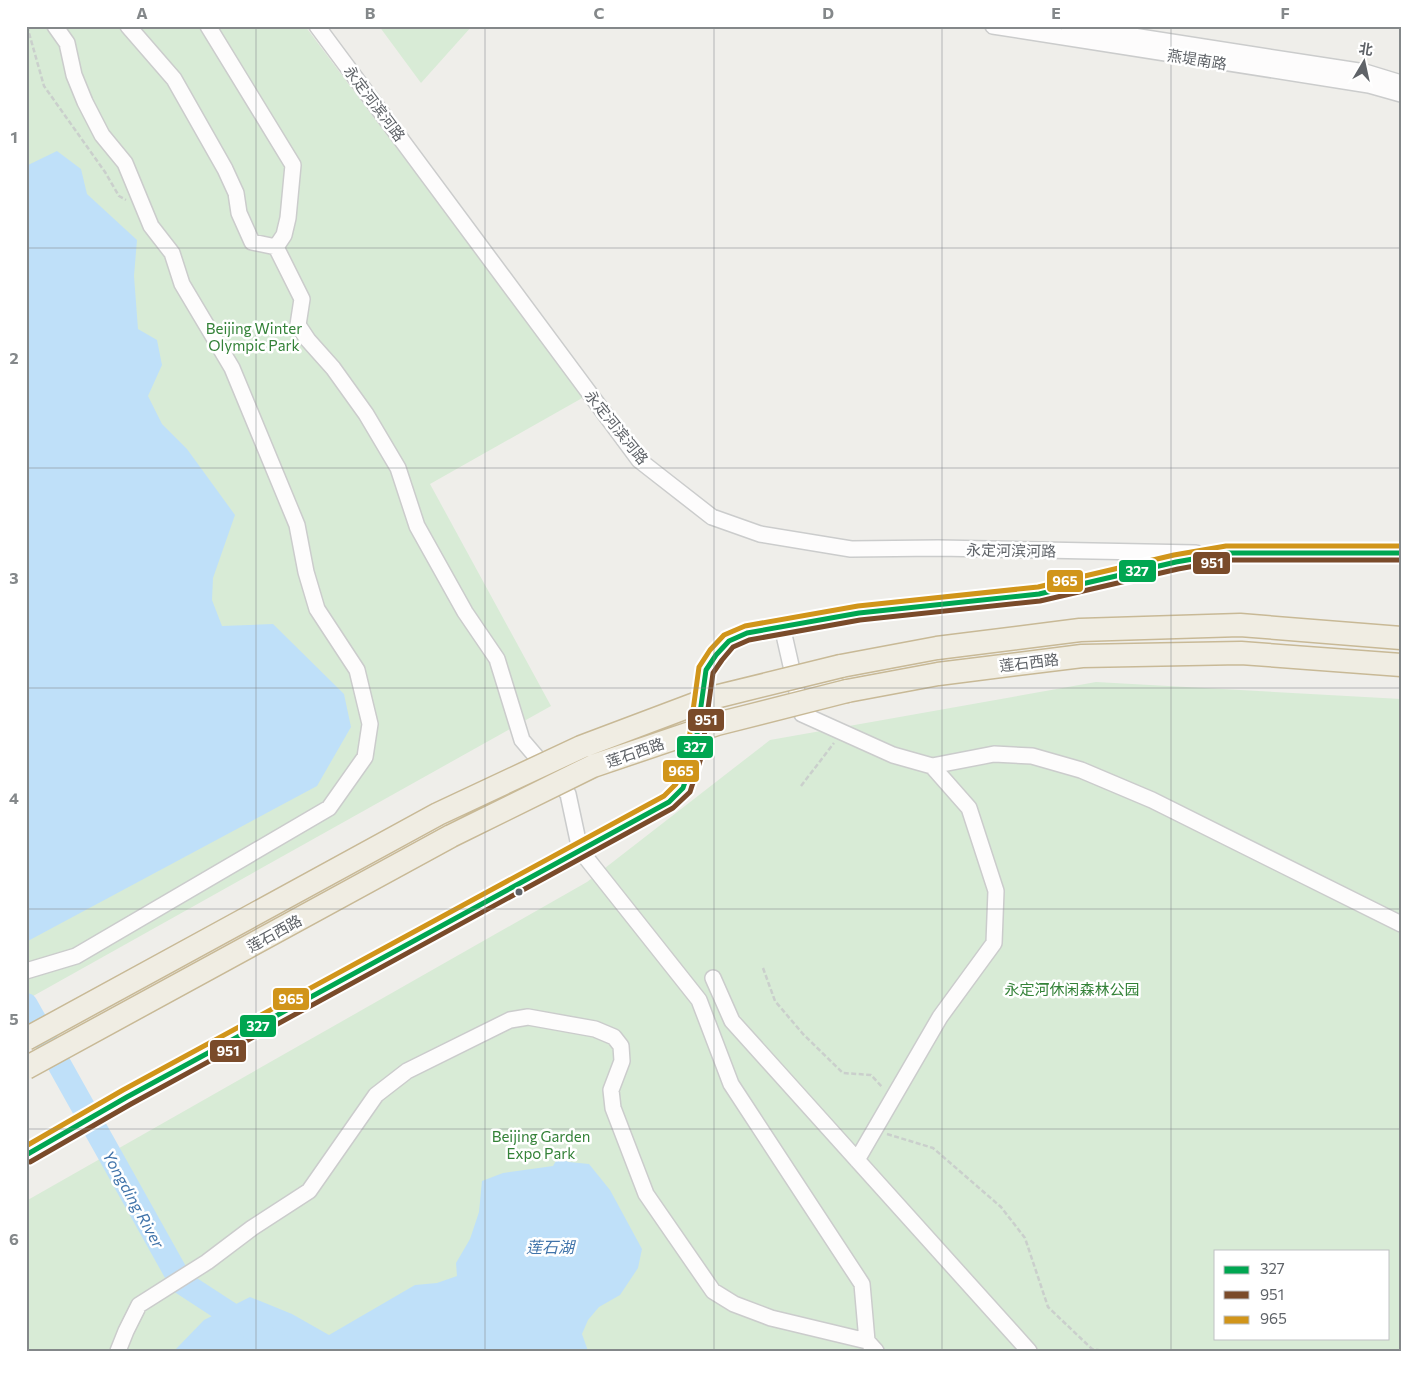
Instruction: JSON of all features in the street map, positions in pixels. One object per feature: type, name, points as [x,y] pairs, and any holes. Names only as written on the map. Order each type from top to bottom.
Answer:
[{"type":"highway","name":"莲石西路","points":[[26,1039],[438,814],[572,752],[711,698],[841,666],[936,648],[1080,630],[1240,625],[1401,638]]},
{"type":"highway","name":"莲石西路","points":[[26,1068],[451,836],[593,766],[717,724],[847,691],[938,674],[1082,656],[1241,653],[1401,665]]},
{"type":"main road","points":[[26,1154],[669,802],[683,788],[694,756],[706,670],[729,641],[747,632],[859,613],[1038,594],[1176,562],[1228,553],[1401,553]]},
{"type":"street","points":[[26,971],[76,956],[329,808],[365,757],[370,724],[358,670],[317,609],[306,572],[297,525],[232,368],[182,284],[172,253],[151,226],[125,163],[102,135],[74,75],[67,43],[55,26]]},
{"type":"street","points":[[128,26],[174,79],[225,169],[236,193],[239,213],[252,242],[276,247]]},
{"type":"street","points":[[208,26],[293,165],[288,218],[284,235],[276,247]]},
{"type":"street","name":"永定河滨河路","points":[[317,26],[639,460],[712,517],[760,534],[852,550],[938,548],[1228,553]]},
{"type":"street","name":"燕堤南路","points":[[993,26],[1369,85],[1401,94]]},
{"type":"street","name":"燕堤南路","points":[[1069,26],[1365,72],[1401,83]]},
{"type":"street","points":[[118,1351],[139,1305],[207,1262],[252,1228],[309,1191],[376,1094],[407,1071],[510,1020],[528,1017],[595,1029],[614,1037],[621,1046],[622,1061],[611,1090],[613,1108],[646,1194],[713,1291],[734,1304],[771,1318],[871,1346],[862,1284],[731,1084],[699,1000],[580,850],[568,794],[522,740],[497,658],[465,612],[417,526],[398,468],[366,414],[333,368],[308,340],[298,325],[302,299],[276,247]]},
{"type":"street","points":[[782,626],[802,714],[893,755],[932,766],[994,754],[1032,756],[1081,770],[1152,800],[1401,924]]},
{"type":"street","points":[[857,1160],[940,1017],[994,942],[996,891],[969,808],[932,766]]},
{"type":"street","points":[[713,978],[732,1021],[1029,1351]]},
{"type":"path","points":[[27,26],[44,86],[105,172],[119,196],[147,216]]},
{"type":"path","points":[[800,786],[842,732]]},
{"type":"path","points":[[763,968],[775,1001],[804,1034],[843,1073],[871,1075],[892,1099]]},
{"type":"path","points":[[874,1130],[933,1148],[1001,1207],[1025,1238],[1048,1307],[1092,1349],[1105,1351]]},
{"type":"green space","name":"Beijing Winter Olympic Park","points":[[26,26],[305,26],[584,397],[430,484],[551,706],[26,1000]]},
{"type":"green space","points":[[379,26],[472,26],[421,83]]},
{"type":"green space","points":[[1096,682],[1401,699],[1401,1351],[26,1351],[26,1201],[587,882],[770,740]]},
{"type":"water","points":[[57,151],[81,169],[87,194],[137,240],[134,276],[138,329],[157,340],[162,365],[148,396],[162,424],[187,449],[235,515],[213,578],[212,600],[222,626],[273,624],[344,694],[351,727],[317,786],[26,942],[26,166]]},
{"type":"water","name":"莲石湖","points":[[558,1157],[569,1162],[589,1164],[610,1190],[642,1249],[638,1268],[620,1295],[599,1307],[588,1320],[582,1334],[588,1351],[174,1351],[204,1320],[250,1297],[292,1314],[329,1335],[415,1285],[437,1283],[457,1276],[456,1263],[470,1239],[479,1212],[482,1181],[503,1173],[553,1166]]},
{"type":"waterway","name":"Yongding River","points":[[26,1005],[181,1282],[287,1351]]},
{"type":"transit line","name":"965","points":[[26,1146],[123,1090],[664,796],[676,784],[687,754],[699,667],[710,650],[724,635],[745,626],[858,606],[1038,587],[1174,555],[1226,546],[1401,546]]},
{"type":"transit line","name":"327","points":[[26,1155],[127,1097],[669,802],[683,788],[694,756],[706,670],[729,641],[747,633],[859,613],[1039,594],[1176,562],[1227,553],[1401,553]]},
{"type":"transit line","name":"951","points":[[30,1162],[131,1104],[673,808],[690,792],[701,758],[713,673],[733,647],[749,640],[860,620],[1040,601],[1178,569],[1228,560],[1401,560]]},
{"type":"park label","name":"永定河休闲森林公园","points":[[1072,989]]},
{"type":"park label","name":"Beijing Garden Expo Park","points":[[541,1144]]}]
